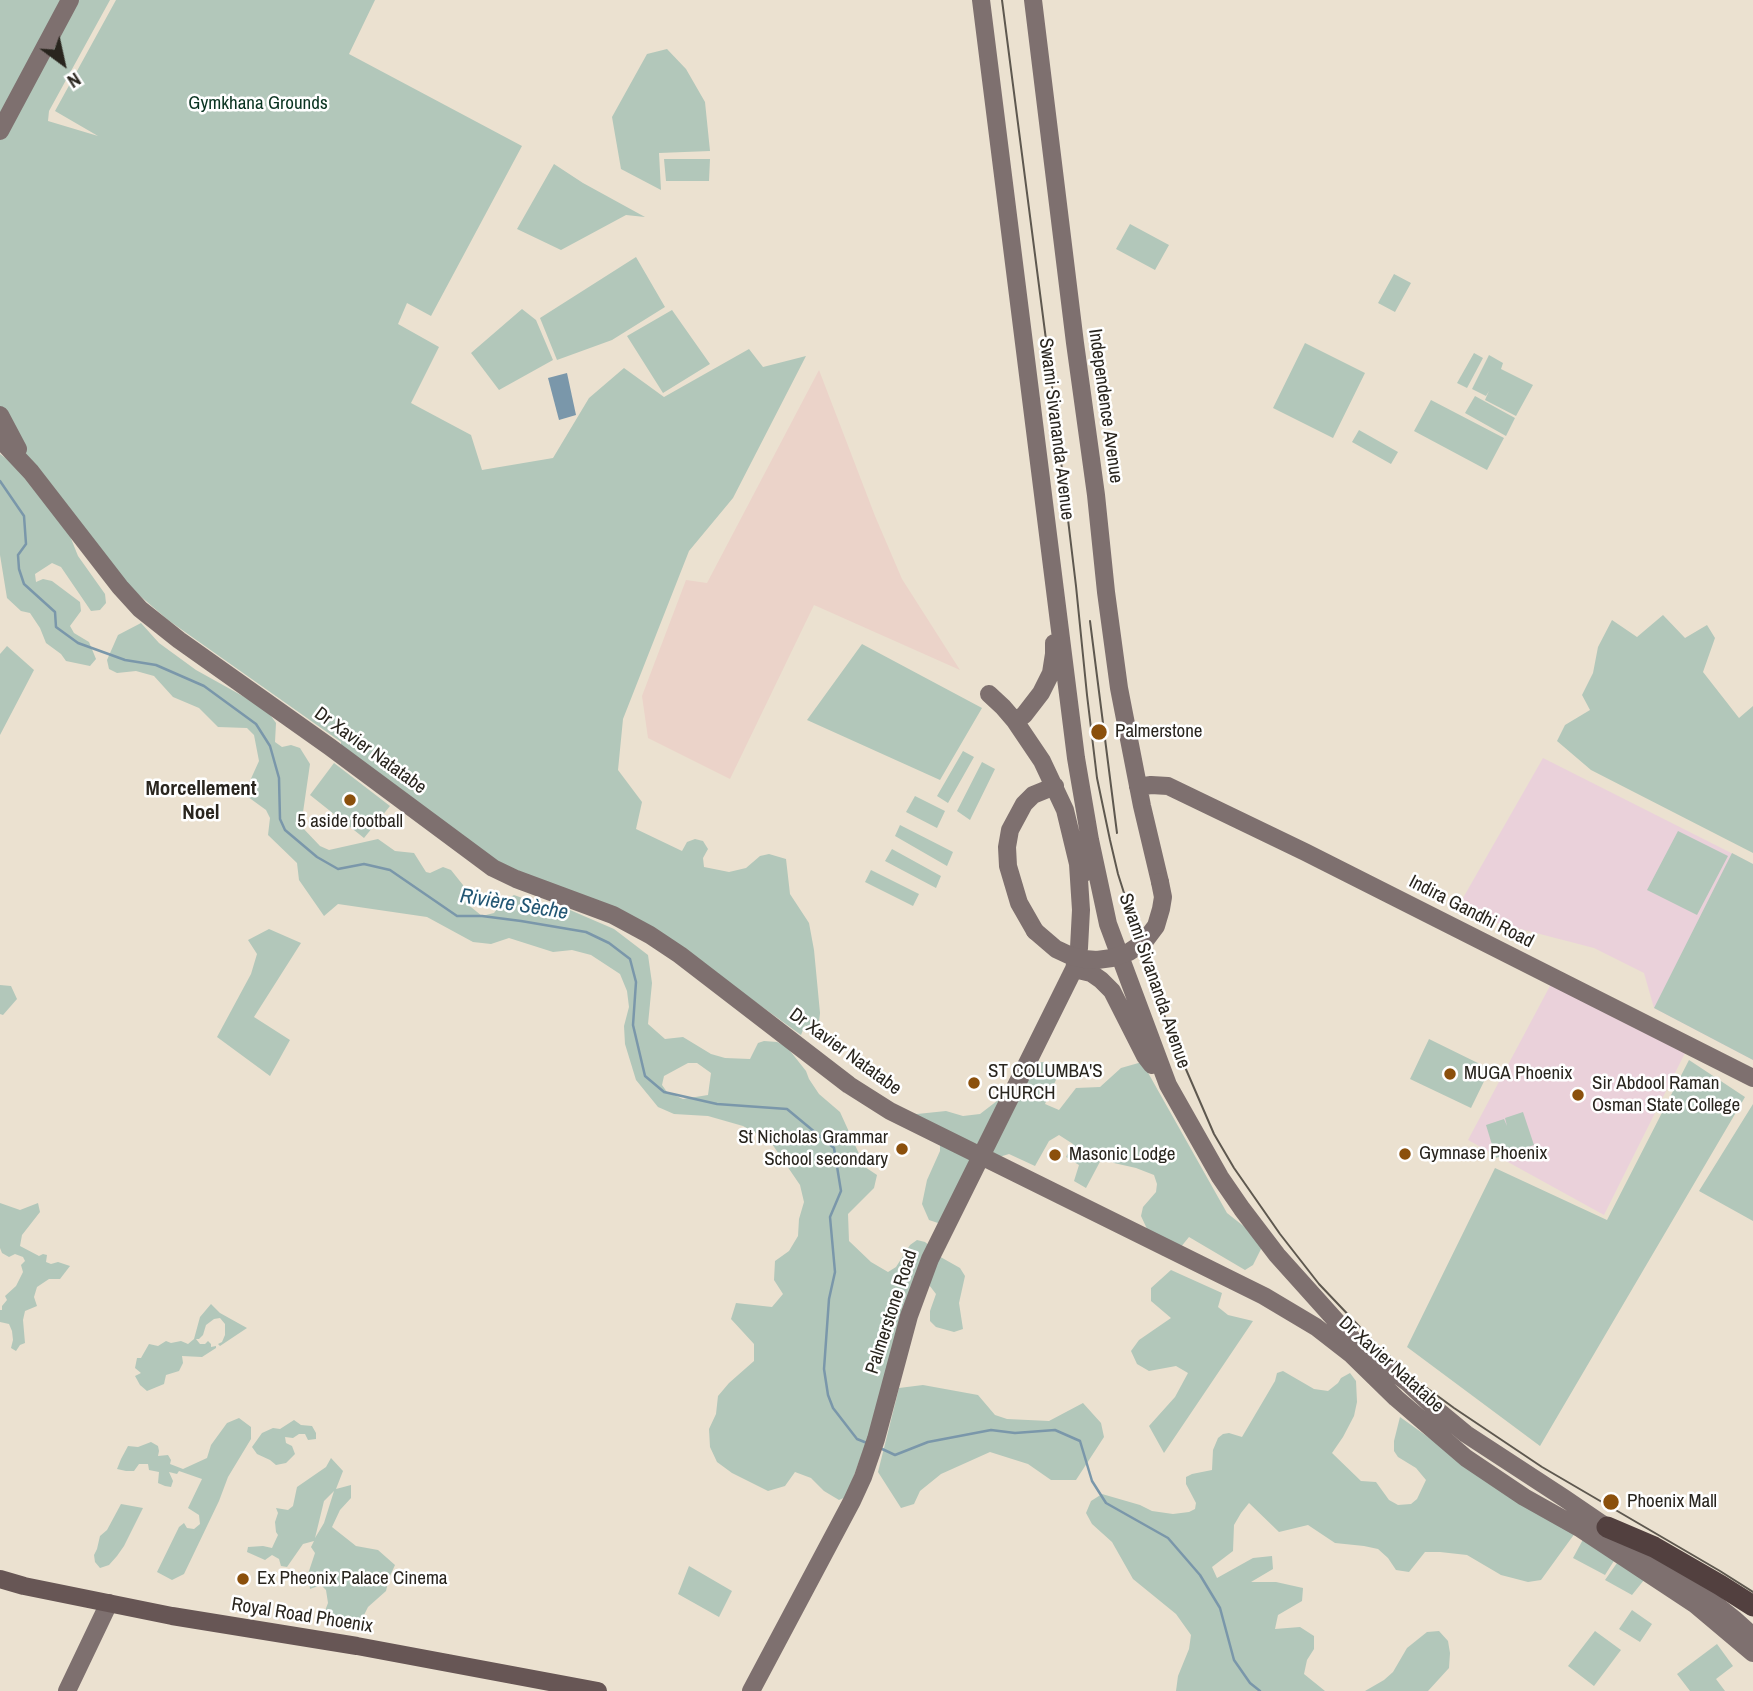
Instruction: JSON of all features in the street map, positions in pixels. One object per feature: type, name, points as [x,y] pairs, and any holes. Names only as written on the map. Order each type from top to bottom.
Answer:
[{"type":"highway","points":[[1607,1527],[1690,1567],[1753,1606]]},
{"type":"main road","points":[[0,131],[70,0]]},
{"type":"main road","name":"Swami Sivananda Avenue","points":[[981,0],[1076,758],[1090,840],[1108,924],[1168,1085],[1220,1177],[1242,1209],[1277,1255],[1356,1343],[1407,1382],[1466,1434],[1690,1584],[1753,1636]]},
{"type":"main road","name":"Independence Avenue","points":[[1033,0],[1119,688],[1163,897],[1156,926],[1144,942],[1129,952],[1097,960],[1071,956],[1056,949],[1035,931],[1018,903],[1008,866],[1010,830],[1016,815],[1033,795],[1055,786]]},
{"type":"main road","points":[[0,415],[31,472]]},
{"type":"main road","points":[[0,439],[31,472]]},
{"type":"main road","name":"Dr Xavier Natatabe","points":[[31,472],[140,609],[494,868],[516,879],[613,915],[650,935],[691,963],[872,1101],[1264,1296],[1316,1327],[1352,1355],[1396,1398],[1466,1458],[1524,1497],[1581,1529],[1696,1605],[1753,1653]]},
{"type":"main road","points":[[1015,721],[1024,715],[1037,698],[1051,673],[1055,590]]},
{"type":"main road","points":[[989,694],[1015,721],[1055,786],[1065,810],[1079,864],[1087,877],[1096,906],[1108,924]]},
{"type":"main road","name":"Indira Gandhi Road","points":[[1138,787],[1168,786],[1305,852],[1753,1078]]},
{"type":"main road","name":"Palmerstone Road","points":[[751,1691],[852,1502],[874,1446],[917,1291],[935,1247],[1074,969],[1079,948],[1081,910],[1079,864]]},
{"type":"main road","points":[[1074,969],[1090,973],[1112,991],[1145,1056],[1168,1085]]},
{"type":"main road","points":[[934,1134],[965,1154],[970,1163],[941,1226],[935,1247]]},
{"type":"main road","name":"Royal Road Phoenix","points":[[0,1579],[172,1616],[357,1646],[598,1691]]},
{"type":"main road","points":[[67,1691],[109,1603]]},
{"type":"shaded area","points":[[819,370],[902,579],[960,670],[814,605],[730,779],[648,738],[642,696],[686,580],[707,583]]},
{"type":"shaded area","points":[[1543,758],[1753,864],[1753,1060],[1654,1008],[1644,973],[1594,948],[1455,912]]},
{"type":"shaded area","name":"Sir Abdool Raman Osman State College","points":[[1551,984],[1686,1051],[1604,1215],[1468,1140]]},
{"type":"green space","name":"Gymkhana Grounds","points":[[0,0],[110,0],[49,111],[48,121],[98,136],[55,111],[116,0],[375,0],[349,54],[522,146],[431,316],[407,303],[398,324],[439,347],[411,403],[471,435],[482,470],[553,458],[589,398],[624,368],[664,397],[749,349],[763,367],[806,356],[733,498],[689,551],[623,719],[618,770],[642,802],[636,829],[682,851],[687,842],[695,839],[703,841],[708,849],[703,858],[704,867],[729,872],[746,868],[760,856],[769,854],[786,859],[790,894],[809,923],[814,950],[820,1013],[819,1022],[810,1032],[805,1025],[801,1035],[707,967],[498,863],[341,746],[341,742],[168,620],[132,589],[0,425]]},
{"type":"green space","points":[[667,49],[686,69],[705,102],[710,151],[659,153],[661,190],[621,169],[612,117],[647,54]]},
{"type":"green space","points":[[664,159],[710,159],[709,181],[666,181]]},
{"type":"green space","points":[[554,164],[645,217],[626,215],[561,250],[517,229]]},
{"type":"green space","points":[[1130,224],[1169,245],[1155,270],[1116,249]]},
{"type":"green space","points":[[636,257],[665,307],[612,340],[557,360],[540,318]]},
{"type":"green space","points":[[1394,274],[1411,283],[1395,312],[1378,303]]},
{"type":"green space","points":[[522,309],[536,320],[553,360],[499,390],[471,353]]},
{"type":"green space","points":[[672,310],[710,364],[663,393],[627,336]]},
{"type":"green space","points":[[1305,343],[1365,373],[1333,438],[1273,408]]},
{"type":"green space","points":[[1474,353],[1483,358],[1467,388],[1457,383]]},
{"type":"green space","points":[[1489,355],[1503,363],[1501,369],[1533,385],[1516,416],[1485,400],[1489,391],[1486,396],[1472,389]]},
{"type":"green space","points":[[1475,396],[1515,418],[1506,436],[1465,413]]},
{"type":"green space","points":[[1431,400],[1504,438],[1487,470],[1414,431]]},
{"type":"green space","points":[[1359,430],[1398,452],[1391,464],[1352,442]]},
{"type":"green space","points":[[0,454],[19,468],[68,531],[78,556],[105,594],[106,603],[100,610],[91,611],[61,567],[52,563],[35,574],[36,582],[43,579],[52,581],[80,602],[81,611],[70,626],[74,633],[89,642],[96,659],[90,666],[66,661],[46,643],[30,613],[21,611],[7,598],[0,555]]},
{"type":"green space","points":[[1663,615],[1685,638],[1707,625],[1715,638],[1703,672],[1739,718],[1753,706],[1753,853],[1591,770],[1557,741],[1565,725],[1590,710],[1582,695],[1593,673],[1598,647],[1612,620],[1637,637]]},
{"type":"green space","points":[[141,623],[159,643],[196,670],[266,709],[276,723],[275,742],[282,747],[291,745],[300,748],[310,764],[301,826],[320,846],[329,850],[378,839],[395,851],[414,853],[426,872],[443,867],[451,870],[463,885],[466,903],[482,916],[494,913],[502,902],[514,895],[539,904],[563,907],[614,929],[648,955],[652,983],[648,1024],[665,1039],[683,1037],[711,1054],[725,1058],[750,1059],[758,1043],[764,1041],[777,1042],[787,1047],[806,1071],[819,1094],[840,1112],[865,1167],[877,1175],[874,1188],[848,1214],[849,1241],[871,1262],[888,1272],[896,1267],[910,1245],[917,1240],[925,1242],[937,1255],[960,1268],[965,1276],[959,1303],[963,1329],[954,1332],[936,1327],[930,1321],[930,1311],[936,1294],[926,1281],[846,1497],[839,1500],[824,1491],[811,1478],[795,1472],[785,1486],[768,1491],[732,1473],[717,1462],[710,1447],[709,1429],[716,1414],[718,1396],[754,1361],[754,1344],[731,1319],[736,1303],[772,1307],[783,1294],[774,1280],[775,1261],[789,1251],[798,1236],[804,1202],[800,1185],[770,1141],[743,1126],[708,1116],[674,1114],[658,1107],[636,1080],[625,1044],[624,1026],[629,1007],[627,991],[620,974],[591,955],[572,950],[553,952],[509,938],[491,944],[473,942],[427,917],[338,904],[324,916],[299,880],[297,863],[268,835],[270,818],[266,810],[244,794],[259,761],[254,735],[247,728],[218,727],[199,708],[173,697],[154,676],[136,671],[117,673],[109,669],[107,660],[118,635]],"holes":[[[688,1063],[697,1063],[711,1073],[708,1095],[683,1099],[667,1092],[662,1085],[664,1076]]]},
{"type":"green space","points":[[862,644],[982,708],[940,780],[807,720]]},
{"type":"green space","points":[[7,646],[34,670],[0,735],[0,654]]},
{"type":"green space","points":[[963,751],[974,757],[948,803],[937,796]]},
{"type":"green space","points":[[982,762],[995,769],[970,820],[957,811]]},
{"type":"green space","name":"5 aside football","points":[[334,763],[390,806],[364,838],[310,795]]},
{"type":"green space","points":[[915,796],[945,811],[937,828],[906,812]]},
{"type":"green space","points":[[900,825],[953,852],[947,866],[895,836]]},
{"type":"green space","points":[[1678,831],[1728,856],[1697,915],[1647,890]]},
{"type":"green space","points":[[892,849],[941,876],[936,888],[885,861]]},
{"type":"green space","points":[[1732,853],[1753,864],[1753,1060],[1654,1008]]},
{"type":"green space","points":[[871,870],[919,894],[913,906],[865,882]]},
{"type":"green space","points":[[269,929],[301,943],[254,1017],[290,1040],[270,1076],[217,1037],[251,974],[257,954],[248,940]]},
{"type":"green space","points":[[0,985],[11,986],[17,999],[3,1015],[0,1014]]},
{"type":"green space","name":"MUGA Phoenix","points":[[1429,1039],[1490,1069],[1471,1108],[1410,1079]]},
{"type":"green space","points":[[1689,1060],[1745,1097],[1540,1446],[1407,1347],[1495,1168],[1607,1220]]},
{"type":"green space","points":[[1045,1062],[1060,1071],[1045,1104],[1059,1110],[1076,1088],[1100,1087],[1121,1068],[1142,1062],[1227,1213],[1261,1240],[1261,1249],[1253,1265],[1245,1270],[1189,1237],[1180,1248],[1148,1231],[1141,1216],[1143,1207],[1156,1192],[1154,1175],[1114,1163],[1103,1156],[1086,1188],[1074,1181],[1079,1165],[1066,1157],[1073,1144],[1059,1135],[1049,1141],[1035,1166],[1009,1154],[969,1166],[945,1218],[938,1223],[929,1220],[922,1204],[927,1180],[940,1151],[940,1142],[900,1112],[917,1114],[946,1111],[963,1116],[980,1114],[1010,1091],[1028,1063]]},
{"type":"green space","points":[[1753,1104],[1753,1221],[1699,1191]]},
{"type":"green space","points":[[1523,1112],[1534,1145],[1496,1158],[1486,1125],[1504,1119],[1507,1126],[1505,1118]]},
{"type":"green space","points":[[0,1203],[20,1210],[38,1203],[40,1212],[22,1235],[20,1246],[39,1256],[47,1255],[46,1262],[51,1264],[58,1262],[70,1266],[60,1279],[49,1279],[37,1287],[34,1297],[37,1306],[25,1311],[23,1320],[25,1343],[16,1351],[11,1348],[13,1340],[9,1324],[0,1322],[0,1310],[7,1300],[5,1296],[16,1286],[23,1272],[21,1265],[25,1261],[23,1257],[15,1254],[9,1257],[2,1253]]},
{"type":"green space","points":[[1171,1270],[1222,1293],[1218,1307],[1228,1315],[1253,1321],[1164,1453],[1149,1426],[1175,1397],[1188,1373],[1176,1366],[1149,1371],[1137,1364],[1131,1351],[1139,1340],[1171,1318],[1151,1301],[1151,1288]]},
{"type":"green space","points":[[211,1304],[220,1313],[247,1328],[220,1346],[218,1344],[225,1335],[225,1324],[220,1318],[214,1319],[206,1325],[203,1335],[196,1339],[200,1344],[208,1341],[211,1347],[216,1348],[202,1357],[182,1356],[183,1363],[179,1371],[166,1375],[164,1384],[147,1391],[135,1376],[141,1373],[135,1368],[137,1358],[141,1358],[149,1344],[158,1346],[166,1341],[181,1341],[188,1344],[194,1339],[200,1317]]},
{"type":"green space","points":[[1283,1371],[1314,1389],[1328,1391],[1350,1373],[1356,1381],[1357,1402],[1354,1416],[1332,1453],[1361,1481],[1376,1482],[1389,1500],[1398,1505],[1411,1504],[1417,1499],[1426,1480],[1416,1468],[1398,1457],[1394,1451],[1400,1417],[1463,1462],[1578,1529],[1541,1580],[1528,1582],[1501,1575],[1467,1555],[1440,1552],[1425,1552],[1409,1572],[1396,1570],[1378,1549],[1335,1543],[1308,1525],[1279,1532],[1249,1503],[1234,1525],[1233,1551],[1212,1567],[1217,1578],[1253,1558],[1272,1556],[1273,1569],[1251,1582],[1276,1582],[1303,1588],[1302,1601],[1278,1615],[1275,1629],[1300,1627],[1314,1636],[1314,1649],[1307,1660],[1304,1674],[1325,1691],[1176,1691],[1191,1635],[1176,1614],[1133,1579],[1112,1542],[1092,1524],[1086,1513],[1091,1501],[1102,1494],[1152,1511],[1173,1514],[1195,1509],[1196,1503],[1186,1484],[1186,1477],[1212,1470],[1213,1450],[1218,1438],[1229,1433],[1242,1437],[1277,1373]]},
{"type":"green space","points":[[923,1385],[978,1395],[995,1415],[1007,1419],[1049,1421],[1083,1403],[1101,1423],[1104,1437],[1076,1480],[1051,1480],[1028,1464],[990,1452],[941,1474],[920,1491],[914,1504],[901,1508],[878,1472],[899,1388]]},
{"type":"green space","points":[[239,1418],[251,1427],[251,1439],[228,1477],[184,1574],[172,1580],[157,1572],[179,1527],[184,1523],[187,1528],[194,1529],[200,1524],[199,1515],[188,1508],[202,1479],[179,1471],[177,1474],[169,1472],[173,1481],[171,1487],[165,1486],[158,1483],[159,1472],[149,1470],[148,1464],[139,1464],[134,1471],[117,1469],[121,1459],[128,1446],[138,1447],[151,1442],[158,1446],[158,1456],[168,1455],[170,1464],[183,1469],[207,1458],[211,1445],[227,1423]]},
{"type":"green space","points":[[294,1420],[301,1425],[312,1426],[316,1439],[308,1440],[305,1434],[293,1438],[285,1437],[286,1443],[292,1446],[295,1454],[286,1463],[276,1465],[257,1454],[252,1447],[262,1433],[273,1428],[280,1429]]},
{"type":"green space","points":[[331,1458],[343,1471],[336,1489],[351,1485],[351,1498],[340,1510],[332,1527],[356,1546],[378,1550],[395,1565],[386,1591],[368,1607],[357,1629],[345,1630],[337,1620],[323,1616],[328,1603],[326,1590],[321,1585],[310,1589],[308,1574],[315,1553],[311,1547],[314,1541],[303,1544],[287,1567],[281,1566],[279,1559],[272,1555],[265,1560],[247,1552],[248,1547],[272,1548],[278,1535],[276,1508],[288,1510],[293,1506],[297,1487],[326,1467]],"holes":[[[334,1491],[324,1523],[315,1538],[324,1501]]]},
{"type":"green space","points":[[121,1504],[143,1508],[117,1556],[109,1565],[100,1568],[94,1555],[100,1536],[107,1530]]},
{"type":"green space","points":[[1586,1534],[1617,1556],[1605,1575],[1573,1558]]},
{"type":"green space","points":[[1617,1563],[1644,1580],[1632,1595],[1605,1580]]},
{"type":"green space","points":[[689,1566],[732,1591],[719,1617],[678,1594]]},
{"type":"green space","points":[[1632,1610],[1652,1624],[1640,1642],[1619,1629]]},
{"type":"green space","points":[[1439,1631],[1448,1641],[1449,1668],[1428,1691],[1365,1691],[1393,1672],[1407,1648],[1427,1632]]},
{"type":"green space","points":[[1595,1631],[1621,1650],[1594,1686],[1568,1666]]},
{"type":"green space","points":[[1717,1644],[1733,1666],[1716,1679],[1725,1691],[1690,1691],[1677,1674]]},
{"type":"water","points":[[567,373],[576,415],[559,420],[548,378]]},
{"type":"waterway","name":"Rivière Sèche","points":[[0,481],[24,516],[26,544],[18,555],[24,584],[55,612],[56,627],[78,643],[125,660],[156,665],[204,686],[256,724],[270,746],[279,778],[280,819],[285,830],[317,857],[338,869],[364,864],[390,870],[457,916],[482,916],[586,932],[609,943],[630,959],[636,982],[633,1025],[645,1076],[664,1092],[717,1104],[787,1109],[834,1148],[841,1191],[830,1217],[835,1272],[829,1299],[824,1369],[833,1408],[857,1439],[867,1443]]},
{"type":"waterway","name":"Rivière Sèche","points":[[880,1448],[895,1455],[928,1442],[991,1430],[1015,1433],[1055,1430],[1080,1441],[1092,1481],[1106,1503],[1168,1538],[1200,1575],[1220,1608],[1234,1660],[1250,1683],[1260,1691]]},
{"type":"tram line","points":[[1002,0],[1052,386],[1097,778],[1118,874],[1149,972],[1172,1037],[1214,1134],[1280,1234],[1319,1284],[1376,1344],[1420,1383],[1542,1467],[1753,1592]]},
{"type":"tram line","points":[[1090,621],[1117,833]]},
{"type":"place","name":"Palmerstone","points":[[1099,732]]},
{"type":"place","name":"5 aside football","points":[[350,800]]},
{"type":"place","name":"MUGA Phoenix","points":[[1450,1074]]},
{"type":"place","name":"ST COLUMBA'S CHURCH","points":[[974,1083]]},
{"type":"place","name":"Sir Abdool Raman Osman State College","points":[[1578,1095]]},
{"type":"place","name":"St Nicholas Grammar School secondary","points":[[902,1149]]},
{"type":"place","name":"Gymnase Phoenix","points":[[1405,1154]]},
{"type":"place","name":"Masonic Lodge","points":[[1055,1155]]},
{"type":"place","name":"Phoenix Mall","points":[[1611,1502]]},
{"type":"place","name":"Ex Pheonix Palace Cinema","points":[[243,1579]]},
{"type":"district","name":"Morcellement Noel","points":[[201,801]]}]
